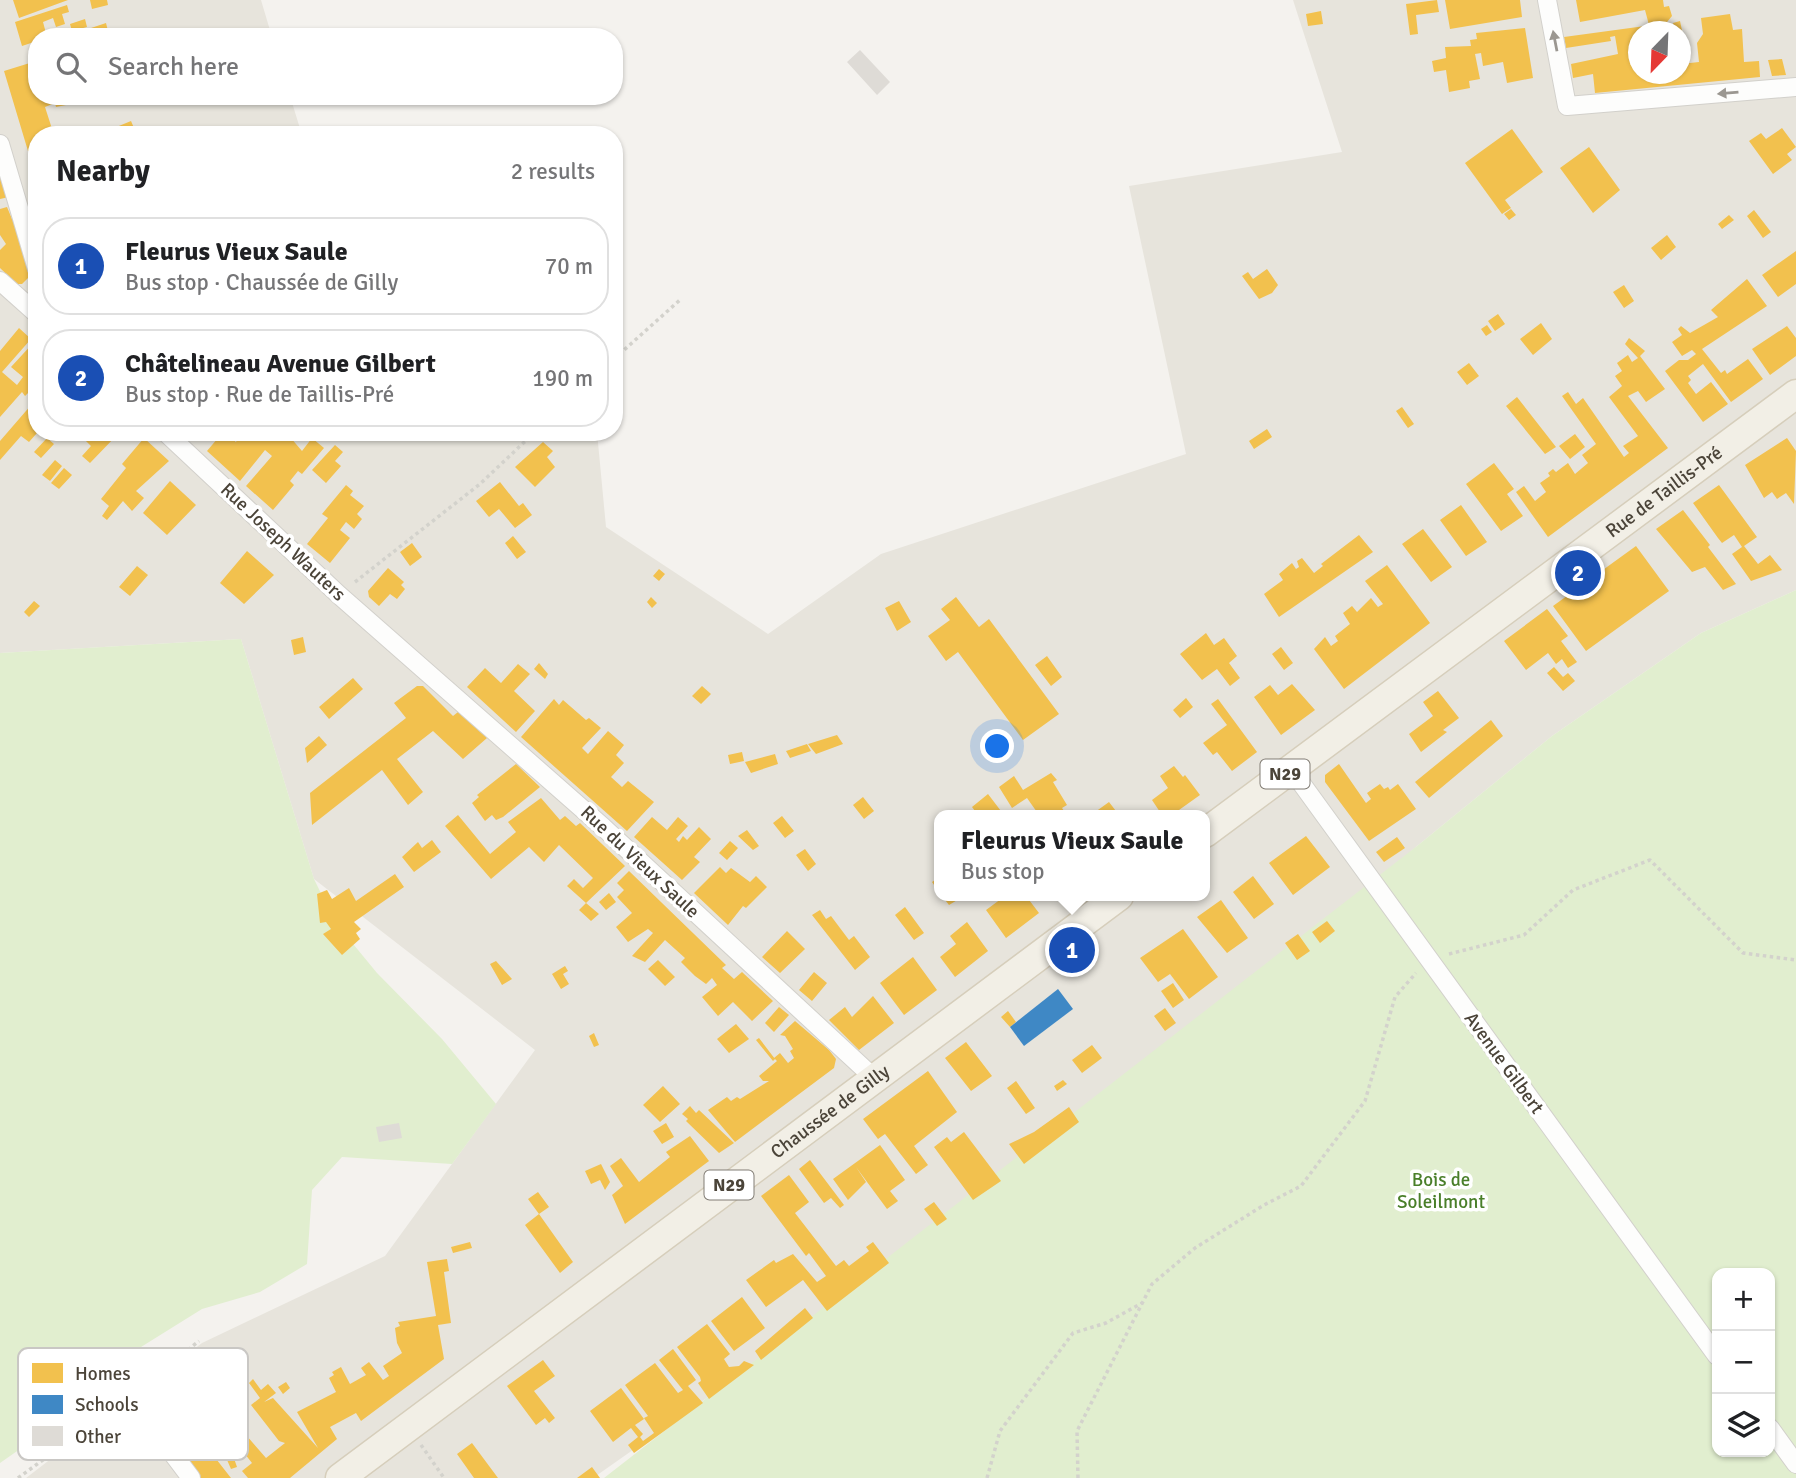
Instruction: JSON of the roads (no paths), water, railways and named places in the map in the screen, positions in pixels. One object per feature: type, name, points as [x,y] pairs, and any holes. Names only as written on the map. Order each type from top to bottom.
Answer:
[{"type":"main road","name":"Rue de Taillis-Pré","points":[[1291,769],[1366,716],[1796,394]]},
{"type":"main road","name":"N29","points":[[1210,829],[1291,769]]},
{"type":"main road","name":"Chaussée de Gilly","points":[[340,1478],[873,1077],[1112,901]]},
{"type":"street","points":[[1547,0],[1567,106],[1796,87]]},
{"type":"street","points":[[0,144],[28,239]]},
{"type":"street","points":[[0,281],[28,306]]},
{"type":"street","name":"Rue Joseph Wauters","points":[[175,441],[340,595],[404,650]]},
{"type":"street","name":"Rue du Vieux Saule","points":[[404,650],[603,827],[873,1077]]},
{"type":"street","name":"Avenue Gilbert","points":[[1291,769],[1712,1349]]},
{"type":"street","points":[[1775,1435],[1796,1464]]},
{"type":"street","points":[[177,1460],[191,1478]]},
{"type":"place","name":"Châtelineau Avenue Gilbert","points":[[1578,573]]},
{"type":"place","name":"Fleurus Vieux Saule","points":[[1072,950]]},
{"type":"park label","name":"Bois de Soleilmont","points":[[1441,1191]]}]
